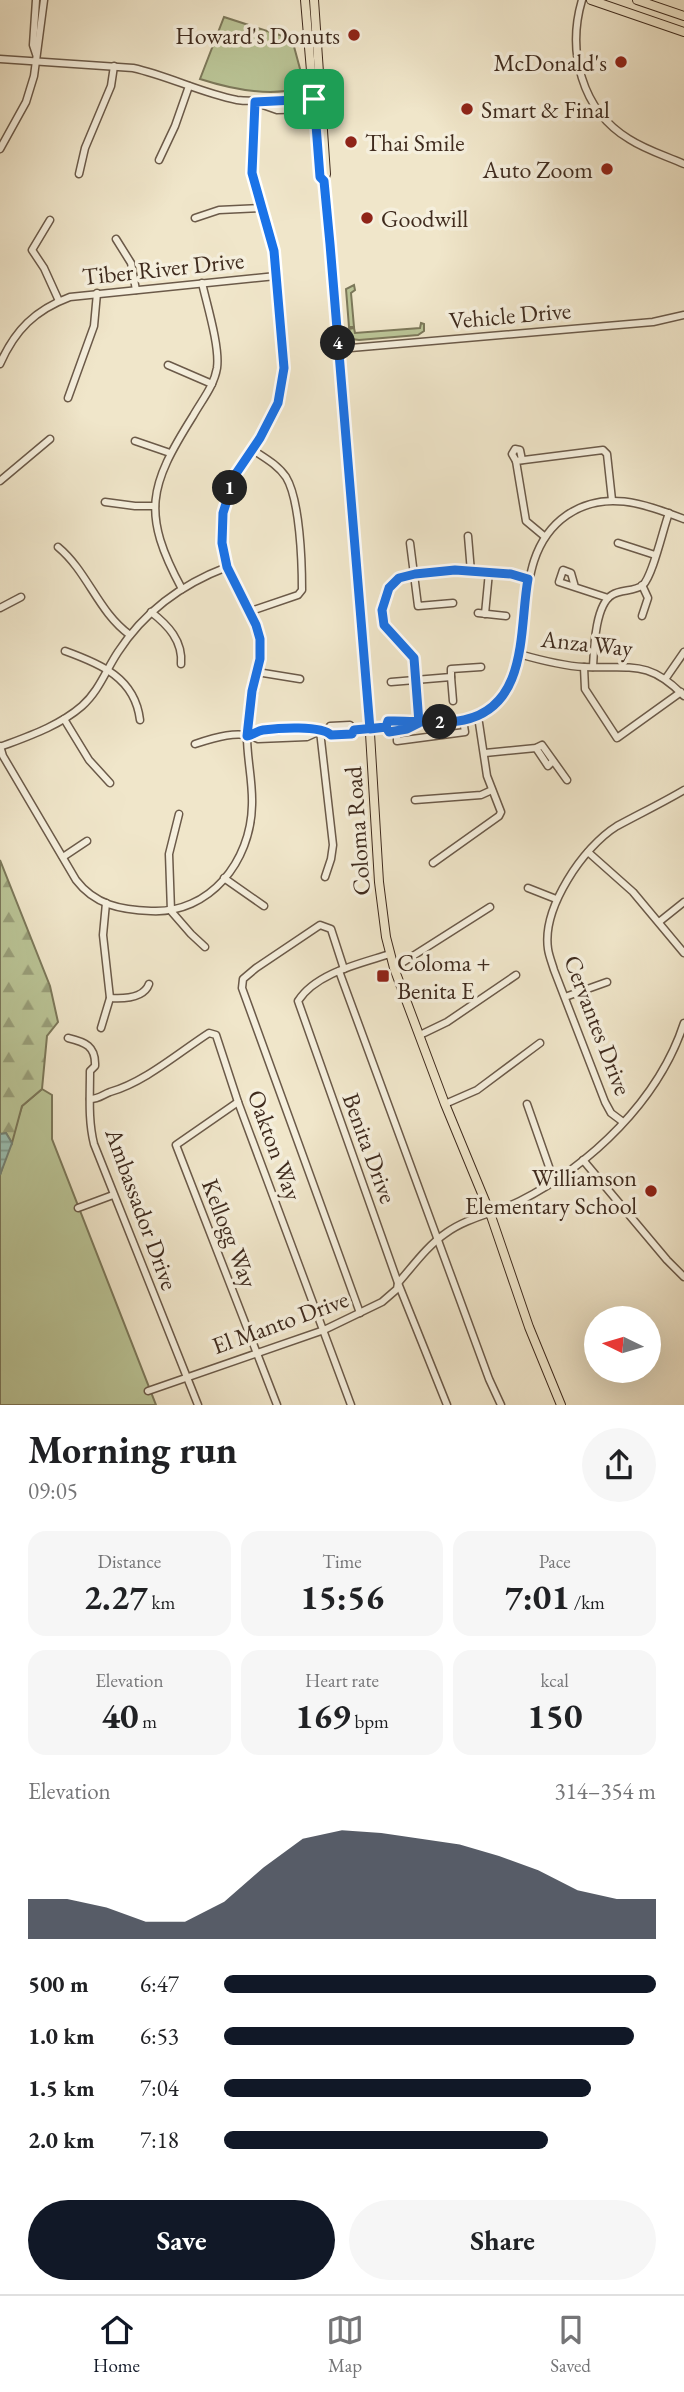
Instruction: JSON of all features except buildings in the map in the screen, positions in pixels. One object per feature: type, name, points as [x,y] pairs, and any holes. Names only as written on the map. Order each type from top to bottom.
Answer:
[{"type":"main road","name":"Coloma Road","points":[[305,0],[326,174],[324,181],[370,729],[379,882],[390,954],[444,1104],[490,1213],[529,1327],[561,1405]]},
{"type":"main road","name":"Coloma Road","points":[[314,0],[317,103]]},
{"type":"main road","points":[[591,0],[684,32]]},
{"type":"main road","points":[[636,0],[684,16]]},
{"type":"street","points":[[0,149],[26,102],[34,76],[36,0]]},
{"type":"street","points":[[35,57],[39,46],[44,0]]},
{"type":"street","points":[[582,0],[576,21],[576,54],[580,75],[589,98],[606,120],[628,138],[684,164]]},
{"type":"street","points":[[0,59],[35,57],[151,72],[219,96],[255,102],[277,110],[317,103]]},
{"type":"street","points":[[79,174],[85,148],[111,86],[114,66]]},
{"type":"street","points":[[159,160],[189,86]]},
{"type":"street","points":[[227,567],[182,589],[151,612],[130,635],[88,700],[64,719],[20,741],[0,747],[82,887],[106,904],[133,910],[171,911],[203,899],[224,878],[243,848],[252,814],[250,704],[260,639],[256,625],[227,567],[222,543],[223,513],[235,475],[272,417],[283,381],[283,351],[272,241],[254,186],[251,159],[255,102]]},
{"type":"street","points":[[195,218],[219,210],[261,208]]},
{"type":"street","points":[[50,220],[32,250],[44,268],[59,301]]},
{"type":"street","points":[[116,239],[131,263],[136,290]]},
{"type":"street","name":"Tiber River Drive","points":[[0,364],[22,327],[37,313],[59,301],[97,293],[276,276]]},
{"type":"street","points":[[182,589],[162,551],[156,527],[155,506],[158,484],[170,453],[212,384],[217,358],[202,283]]},
{"type":"street","points":[[68,397],[94,326],[97,293]]},
{"type":"street","name":"Vehicle Drive","points":[[339,349],[653,322],[684,315]]},
{"type":"street","points":[[168,365],[212,384]]},
{"type":"street","points":[[0,481],[50,439]]},
{"type":"street","points":[[135,441],[170,453]]},
{"type":"street","points":[[248,612],[298,595],[302,590],[291,487],[274,463],[253,450]]},
{"type":"street","points":[[544,536],[526,522],[519,461],[603,450],[607,454],[612,500]]},
{"type":"street","points":[[386,727],[388,721],[429,723],[463,720],[492,706],[509,686],[519,654],[528,579],[533,560],[544,536],[574,510],[596,502],[628,501],[684,519]]},
{"type":"street","points":[[105,502],[155,506]]},
{"type":"street","points":[[593,667],[595,631],[607,598],[614,593],[642,585],[648,578],[669,513]]},
{"type":"street","points":[[468,536],[471,572]]},
{"type":"street","points":[[618,542],[656,555]]},
{"type":"street","points":[[410,543],[418,606],[453,603]]},
{"type":"street","points":[[58,547],[76,565],[114,622],[130,635]]},
{"type":"street","points":[[419,723],[414,658],[384,625],[382,610],[389,588],[399,578],[455,570],[511,574],[528,579]]},
{"type":"street","points":[[488,572],[482,613],[506,616]]},
{"type":"street","points":[[642,585],[648,598],[642,616]]},
{"type":"street","points":[[575,587],[607,598]]},
{"type":"street","points":[[0,608],[21,597]]},
{"type":"street","points":[[151,612],[166,625],[177,641],[181,664]]},
{"type":"street","points":[[65,651],[107,669],[122,680],[137,705],[140,720]]},
{"type":"street","points":[[666,678],[684,652]]},
{"type":"street","name":"Anza Way","points":[[519,654],[584,667],[642,668],[666,678],[682,694]]},
{"type":"street","points":[[453,701],[451,669],[481,667]]},
{"type":"street","points":[[584,667],[585,689],[617,738],[682,694]]},
{"type":"street","points":[[257,672],[300,679]]},
{"type":"street","points":[[391,682],[451,677]]},
{"type":"street","points":[[433,863],[501,812],[487,776],[479,723],[475,716]]},
{"type":"street","points":[[64,719],[89,760],[110,783]]},
{"type":"street","points":[[397,732],[397,741],[465,732],[463,720]]},
{"type":"street","points":[[386,727],[389,732],[397,732],[419,723]]},
{"type":"street","points":[[429,723],[430,738]]},
{"type":"street","points":[[195,744],[219,737],[307,737],[323,731],[331,735],[352,734],[354,730],[386,727]]},
{"type":"street","points":[[323,731],[332,845],[325,877]]},
{"type":"street","points":[[485,753],[536,748],[542,745],[567,780]]},
{"type":"street","points":[[415,800],[481,795],[492,790]]},
{"type":"street","name":"Cervantes Drive","points":[[623,1122],[611,1113],[605,1102],[548,949],[556,899],[589,852],[617,827],[684,790]]},
{"type":"street","points":[[179,814],[169,854],[171,911],[205,947]]},
{"type":"street","points":[[63,857],[87,841]]},
{"type":"street","points":[[589,852],[633,892],[684,953]]},
{"type":"street","points":[[224,878],[264,906]]},
{"type":"street","points":[[528,888],[556,899]]},
{"type":"street","points":[[659,922],[684,902]]},
{"type":"street","points":[[101,1028],[110,998],[103,935],[106,904]]},
{"type":"street","points":[[394,968],[490,907]]},
{"type":"street","points":[[360,1313],[242,988],[243,979],[256,968],[320,925],[331,929],[342,970],[438,1239],[501,1405]]},
{"type":"street","name":"Benita Drive","points":[[390,954],[342,970],[304,991],[298,1001],[398,1283],[447,1405]]},
{"type":"street","points":[[420,1035],[447,1021],[516,975]]},
{"type":"street","points":[[565,997],[607,982]]},
{"type":"street","points":[[110,998],[135,996],[147,989],[149,984]]},
{"type":"street","name":"El Manto Drive","points":[[148,1391],[324,1330],[390,1296],[397,1289],[398,1283],[438,1239],[463,1222],[521,1200],[583,1160],[623,1122],[650,1088],[683,1032],[684,1023]]},
{"type":"street","name":"Oakton Way","points":[[90,1099],[98,1099],[107,1093],[126,1088],[209,1032],[216,1035],[238,1102],[351,1405]]},
{"type":"street","name":"Ambassador Drive","points":[[68,1038],[86,1044],[94,1054],[96,1066],[90,1071],[90,1121],[94,1144],[198,1405]]},
{"type":"street","points":[[444,1104],[477,1090],[540,1044]]},
{"type":"street","name":"Kellogg Way","points":[[238,1102],[176,1145],[277,1405]]},
{"type":"street","points":[[527,1104],[554,1181]]},
{"type":"street","points":[[583,1160],[684,1277]]},
{"type":"street","points":[[78,1208],[113,1195]]},
{"type":"green space","points":[[224,17],[292,39],[303,80],[301,88],[276,92],[250,91],[200,79]]},
{"type":"green space","points":[[354,285],[355,290],[351,293],[354,327],[349,327],[346,289]]},
{"type":"green space","points":[[421,323],[424,324],[424,331],[418,335],[359,340],[352,339],[349,329],[354,328],[355,333],[420,328]]},
{"type":"green space","points":[[0,860],[50,986],[58,1022],[47,1036],[42,1089],[22,1106],[12,1143],[6,1133],[0,1134]]},
{"type":"green space","points":[[42,1089],[52,1095],[52,1139],[156,1405],[0,1405],[0,1175],[22,1106]]},
{"type":"water","points":[[6,1133],[12,1143],[0,1175],[0,1134]]},
{"type":"place","name":"Howard's Donuts","points":[[354,35]]},
{"type":"place","name":"McDonald's","points":[[621,62]]},
{"type":"place","name":"Smart & Final","points":[[467,109]]},
{"type":"place","name":"Thai Smile","points":[[351,142]]},
{"type":"place","name":"Auto Zoom","points":[[607,169]]},
{"type":"place","name":"Goodwill","points":[[367,218]]},
{"type":"place","name":"Coloma + Benita E","points":[[383,976]]},
{"type":"place","name":"Williamson Elementary School","points":[[651,1191]]},
{"type":"route","points":[[314,99],[255,102],[252,173],[274,251],[284,368],[278,403],[260,438],[235,475],[223,513],[222,543],[227,567],[256,625],[260,639],[260,659],[252,691],[247,736],[262,730],[306,728],[326,731],[331,735],[352,734],[354,730],[370,729],[386,727],[388,721],[419,723],[463,720],[480,714],[503,694],[514,676],[522,636],[528,579],[511,574],[455,570],[399,578],[389,588],[382,610],[384,625],[414,658],[419,723],[397,732],[389,732],[386,727],[383,727],[370,729],[330,244],[324,181],[320,177],[314,99]]}]
